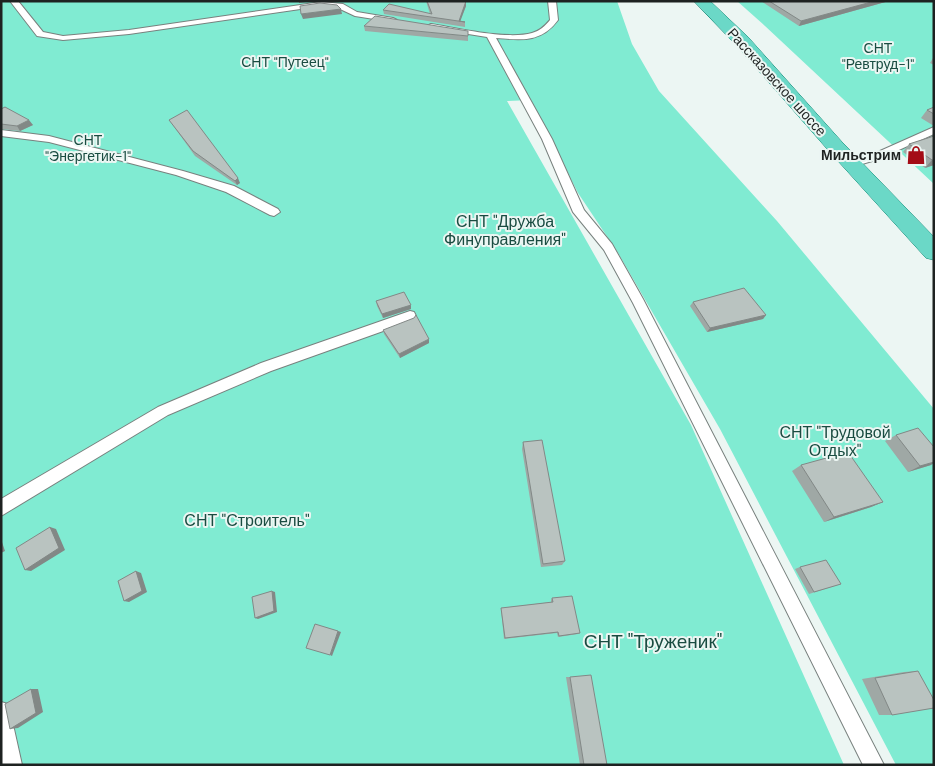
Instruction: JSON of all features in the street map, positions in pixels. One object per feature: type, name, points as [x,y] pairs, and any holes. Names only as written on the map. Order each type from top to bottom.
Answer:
[{"type":"main road","name":"Рассказовское шоссе","points":[[701,1],[742,41],[934,252]]},
{"type":"lane","points":[[14,1],[40,34],[62,38],[129,32],[321,4],[340,6],[355,14],[399,21]]},
{"type":"lane","points":[[425,25],[490,35],[528,37],[542,34],[550,27],[554,20],[552,1]]},
{"type":"lane","points":[[490,35],[547,139],[579,212],[608,247],[640,302],[874,765]]},
{"type":"lane","points":[[852,164],[875,157],[934,130]]},
{"type":"lane","points":[[1,133],[49,139],[179,173],[230,189],[274,212]]},
{"type":"lane","points":[[1,508],[163,412],[266,367],[410,316]]},
{"type":"lane","points":[[1,711],[12,765]]},
{"type":"green space","points":[[1,1],[617,1],[632,44],[659,91],[777,221],[934,409],[934,765],[896,765],[720,429],[618,253],[578,193],[531,100],[507,101],[691,425],[844,765],[1,765]]},
{"type":"green space","name":"СНТ \"Ревтруд-1\"","points":[[737,1],[934,1],[934,184],[765,26]]},
{"type":"building","points":[[427,1],[466,1],[459,21],[465,22],[383,10],[389,4],[432,14]]},
{"type":"building","points":[[769,1],[875,1],[801,21]]},
{"type":"building","points":[[320,3],[337,5],[341,9],[301,14],[300,6]]},
{"type":"building","points":[[375,16],[468,31],[468,36],[364,26]]},
{"type":"building","points":[[5,107],[29,120],[17,126],[1,124],[1,109]]},
{"type":"building","points":[[934,107],[934,114],[927,110]]},
{"type":"building","points":[[187,110],[238,178],[235,181],[193,151],[169,120]]},
{"type":"building","points":[[934,136],[934,160],[909,144]]},
{"type":"building","points":[[744,288],[766,315],[710,328],[693,302]]},
{"type":"building","points":[[404,292],[411,305],[382,314],[376,301]]},
{"type":"building","points":[[416,315],[429,339],[399,354],[383,330],[414,318]]},
{"type":"building","points":[[918,428],[934,447],[934,462],[920,466],[896,435]]},
{"type":"building","points":[[542,440],[565,561],[543,564],[523,442]]},
{"type":"building","points":[[848,452],[883,502],[834,517],[801,465]]},
{"type":"building","points":[[50,527],[59,548],[25,570],[16,548]]},
{"type":"building","points":[[826,560],[841,584],[814,592],[800,567]]},
{"type":"building","points":[[136,571],[142,591],[124,601],[118,581]]},
{"type":"building","points":[[272,591],[274,611],[255,618],[252,597]]},
{"type":"building","points":[[572,596],[580,633],[559,636],[558,632],[505,638],[501,608],[553,602],[552,598]]},
{"type":"building","points":[[315,624],[338,631],[330,655],[306,648]]},
{"type":"building","points":[[918,671],[934,700],[934,708],[892,715],[875,678]]},
{"type":"building","points":[[591,675],[607,765],[584,765],[570,677]]},
{"type":"building","points":[[31,689],[36,713],[10,729],[5,704]]},
{"type":"place","name":"Мильстрим","points":[[916,155]]},
{"type":"park label","name":"СНТ \"Путеец\"","points":[[285,62]]},
{"type":"park label","name":"СНТ \"Энергетик-1\"","points":[[88,148]]},
{"type":"park label","name":"СНТ \"Дружба Финуправления\"","points":[[505,230]]},
{"type":"park label","name":"СНТ \"Трудовой Отдых\"","points":[[835,441]]},
{"type":"park label","name":"СНТ \"Строитель\"","points":[[247,520]]},
{"type":"park label","name":"СНТ \"Труженик\"","points":[[653,641]]}]
